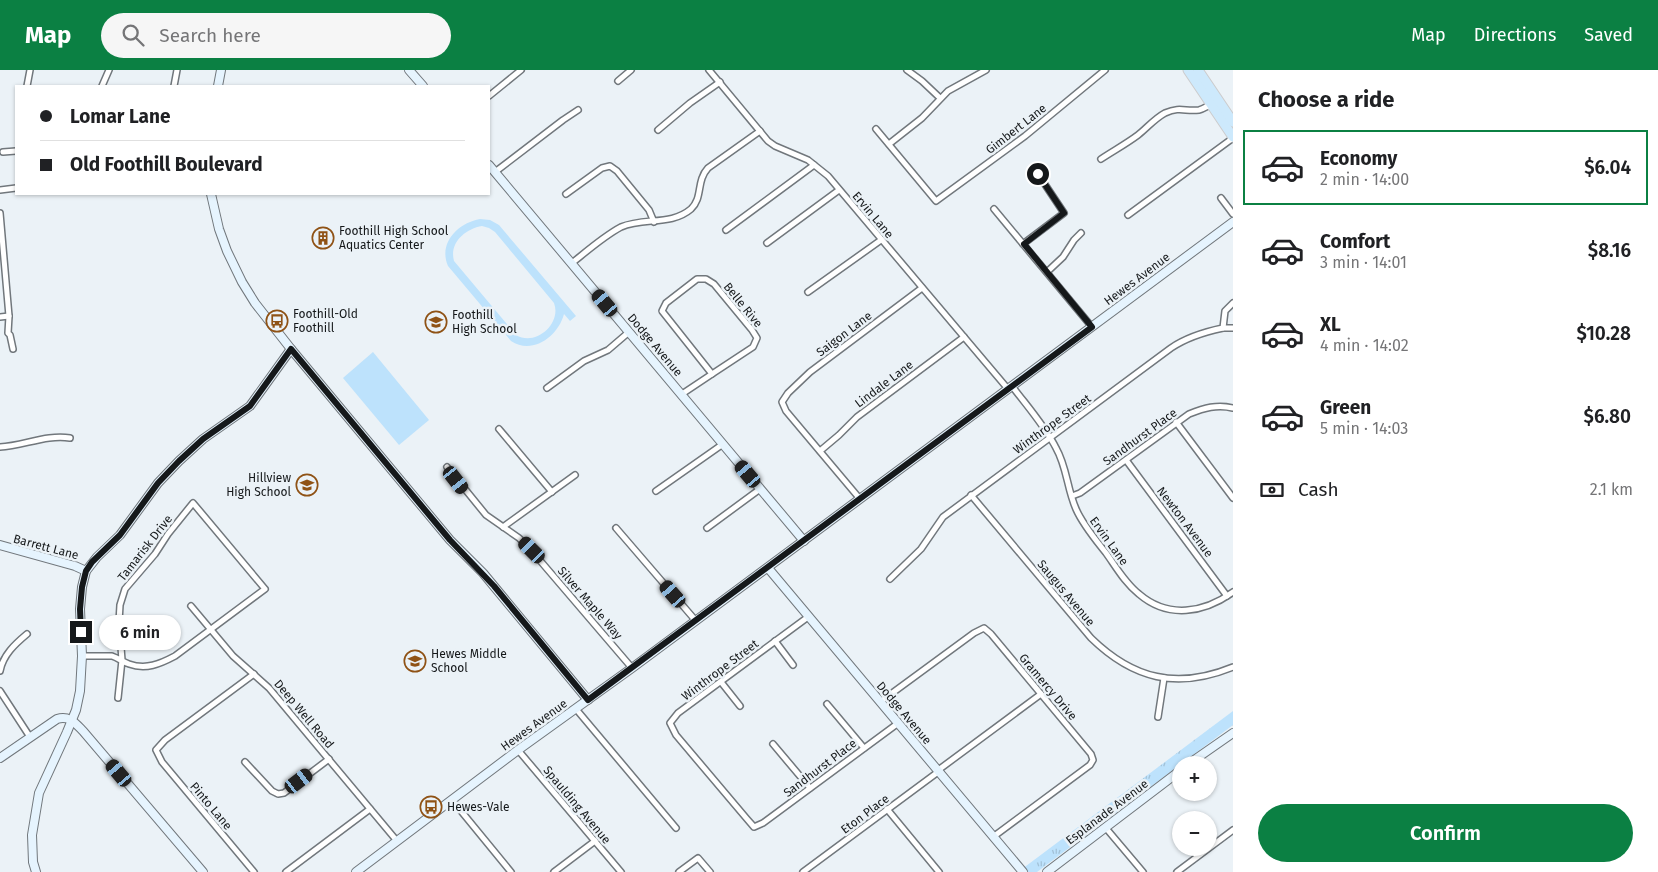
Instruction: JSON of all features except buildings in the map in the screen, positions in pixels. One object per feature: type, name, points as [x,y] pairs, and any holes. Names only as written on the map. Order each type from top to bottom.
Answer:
[{"type":"main road","points":[[1188,70],[1233,138]]},
{"type":"main road","points":[[1198,70],[1233,122]]},
{"type":"street","points":[[27,85],[30,70]]},
{"type":"street","points":[[102,85],[109,70]]},
{"type":"street","points":[[174,85],[177,70]]},
{"type":"street","points":[[218,85],[221,70]]},
{"type":"street","points":[[409,70],[422,85]]},
{"type":"street","points":[[490,95],[520,70]]},
{"type":"street","points":[[618,81],[631,70]]},
{"type":"street","name":"Ervin Lane","points":[[710,70],[768,141],[775,146],[796,154],[828,176],[964,338],[1010,388],[1050,438],[1061,456],[1072,496],[1082,522],[1138,594],[1160,607],[1189,610],[1212,605],[1227,596]]},
{"type":"street","points":[[907,70],[940,98]]},
{"type":"street","points":[[876,130],[889,144],[922,118],[940,98],[955,86],[986,70]]},
{"type":"street","name":"Gimbert Lane","points":[[889,144],[936,201],[1024,136],[1105,70]]},
{"type":"street","points":[[658,130],[690,103],[720,82]]},
{"type":"street","points":[[1101,159],[1138,135],[1156,118],[1175,109],[1202,110],[1211,104],[1221,104]]},
{"type":"street","points":[[495,172],[578,110]]},
{"type":"street","points":[[572,264],[621,228],[632,224],[676,218],[690,209],[696,203],[703,173],[760,131]]},
{"type":"street","points":[[1128,215],[1233,138]]},
{"type":"street","points":[[3,152],[15,151]]},
{"type":"street","points":[[726,230],[814,165]]},
{"type":"street","name":"Dodge Avenue","points":[[490,166],[804,541]]},
{"type":"street","points":[[566,194],[602,168],[610,166],[617,171],[650,210],[654,222]]},
{"type":"street","points":[[1024,244],[1064,213],[1038,174]]},
{"type":"street","points":[[0,190],[15,188]]},
{"type":"street","points":[[766,243],[839,190]]},
{"type":"street","points":[[211,195],[222,240],[236,272],[255,303],[450,540],[494,586],[588,700]]},
{"type":"street","points":[[1221,198],[1233,214]]},
{"type":"street","points":[[994,209],[1092,327]]},
{"type":"street","points":[[0,213],[9,316],[8,333],[13,349]]},
{"type":"street","name":"Hewes Avenue","points":[[356,872],[518,750],[768,568],[1233,222]]},
{"type":"street","points":[[1047,272],[1081,233]]},
{"type":"street","points":[[808,292],[881,240]]},
{"type":"street","name":"Belle Rive","points":[[682,394],[753,347],[756,338],[752,330],[714,284],[706,279],[697,279],[666,303],[662,311],[712,374]]},
{"type":"street","name":"Saigon Lane","points":[[820,450],[786,410],[782,402],[788,393],[810,372],[922,288]]},
{"type":"street","points":[[1223,328],[1225,312],[1233,303]]},
{"type":"street","points":[[0,317],[9,316]]},
{"type":"street","name":"Winthrope Street","points":[[890,579],[921,549],[943,517],[971,495],[1183,340],[1223,328],[1233,328]]},
{"type":"street","points":[[547,388],[584,361],[608,350],[629,332]]},
{"type":"street","name":"Lindale Lane","points":[[820,450],[857,417],[964,338]]},
{"type":"street","points":[[36,872],[33,862],[32,836],[39,793],[72,720],[82,681],[80,609],[86,571],[97,557],[120,535],[158,483],[179,461],[203,439],[250,406],[291,349]]},
{"type":"street","name":"Sandhurst Place","points":[[1072,496],[1080,493],[1189,414],[1205,407],[1224,406],[1233,408]]},
{"type":"street","points":[[1176,422],[1233,498]]},
{"type":"street","points":[[499,429],[552,492]]},
{"type":"street","points":[[0,447],[15,446],[59,436],[70,438]]},
{"type":"street","points":[[656,491],[723,444]]},
{"type":"street","points":[[820,450],[860,499]]},
{"type":"street","name":"Newton Avenue","points":[[1126,460],[1227,596]]},
{"type":"street","name":"Silver Maple Way","points":[[447,467],[481,509],[532,550],[632,668]]},
{"type":"street","points":[[504,527],[575,474]]},
{"type":"street","points":[[707,528],[760,489]]},
{"type":"street","name":"Saugus Avenue","points":[[971,495],[1090,638],[1129,668],[1164,678],[1191,679],[1207,676],[1233,667]]},
{"type":"street","name":"Tamarisk Drive","points":[[118,698],[122,660],[119,622],[120,606],[125,589],[155,554],[168,534],[193,503],[265,589],[211,629]]},
{"type":"street","points":[[616,528],[696,621]]},
{"type":"street","name":"Barrett Lane","points":[[0,545],[75,566],[86,571]]},
{"type":"street","name":"Dodge Avenue","points":[[768,568],[1023,872]]},
{"type":"street","points":[[1227,596],[1233,592]]},
{"type":"street","name":"Deep Well Road","points":[[191,606],[233,656],[270,688],[397,841]]},
{"type":"street","name":"Winthrope Street","points":[[754,827],[676,735],[670,723],[678,713],[808,617]]},
{"type":"street","name":"Gramercy Drive","points":[[880,702],[974,633],[984,628],[1041,694],[1091,754],[1093,760],[1090,765],[993,837]]},
{"type":"street","points":[[82,656],[112,656],[139,667],[149,667],[162,663],[174,656],[211,629]]},
{"type":"street","points":[[0,671],[2,663],[15,644],[28,634]]},
{"type":"street","points":[[775,641],[793,665]]},
{"type":"street","name":"Pinto Lane","points":[[254,674],[165,740],[156,750],[162,762],[254,872]]},
{"type":"street","points":[[1158,717],[1164,678]]},
{"type":"street","points":[[721,682],[740,706]]},
{"type":"street","points":[[0,691],[30,737]]},
{"type":"street","name":"Eton Place","points":[[803,872],[1041,694]]},
{"type":"street","points":[[827,704],[864,748]]},
{"type":"street","points":[[576,709],[676,828]]},
{"type":"street","points":[[0,758],[57,719],[66,717],[72,720],[203,872]]},
{"type":"street","name":"Sandhurst Place","points":[[754,827],[763,823],[897,724]]},
{"type":"street","points":[[1200,756],[1233,733]]},
{"type":"street","points":[[773,744],[810,788]]},
{"type":"street","name":"Spaulding Avenue","points":[[518,750],[621,872]]},
{"type":"street","points":[[245,762],[278,794],[284,792],[329,759]]},
{"type":"street","name":"Esplanade Avenue","points":[[1047,872],[1172,777]]},
{"type":"street","points":[[452,800],[511,872]]},
{"type":"street","points":[[286,872],[370,809]]},
{"type":"street","points":[[887,809],[939,872]]},
{"type":"street","points":[[1105,827],[1143,872]]},
{"type":"street","points":[[1177,872],[1233,830]]},
{"type":"street","points":[[554,872],[595,841]]},
{"type":"street","points":[[679,872],[698,858],[710,872]]},
{"type":"green space","points":[[480,219],[490,220],[499,225],[576,316],[570,321],[564,314],[556,330],[535,345],[519,345],[511,341],[448,266],[446,250],[448,242],[452,235],[472,221]],"holes":[[[482,226],[495,232],[554,303],[554,319],[551,326],[538,336],[523,338],[516,335],[454,261],[454,248],[464,234]]]},
{"type":"green space","points":[[373,352],[429,420],[399,445],[343,378]]},
{"type":"green space","points":[[1233,711],[1233,725],[1192,756],[1173,756]]},
{"type":"green space","points":[[1172,757],[1172,771],[1037,872],[1018,872]]},
{"type":"place","name":"Foothill High School Aquatics Center","points":[[323,238]]},
{"type":"place","name":"Foothill-Old Foothill","points":[[277,321]]},
{"type":"place","name":"Foothill High School","points":[[436,322]]},
{"type":"place","name":"Hillview High School","points":[[307,485]]},
{"type":"place","name":"Hewes Middle School","points":[[415,661]]},
{"type":"place","name":"Hewes-Vale","points":[[431,807]]},
{"type":"route","points":[[81,632],[80,609],[82,587],[86,571],[92,562],[120,535],[150,493],[179,461],[203,439],[250,406],[291,349],[450,540],[483,573],[588,700],[1092,327],[1024,244],[1064,213],[1038,174]]}]
